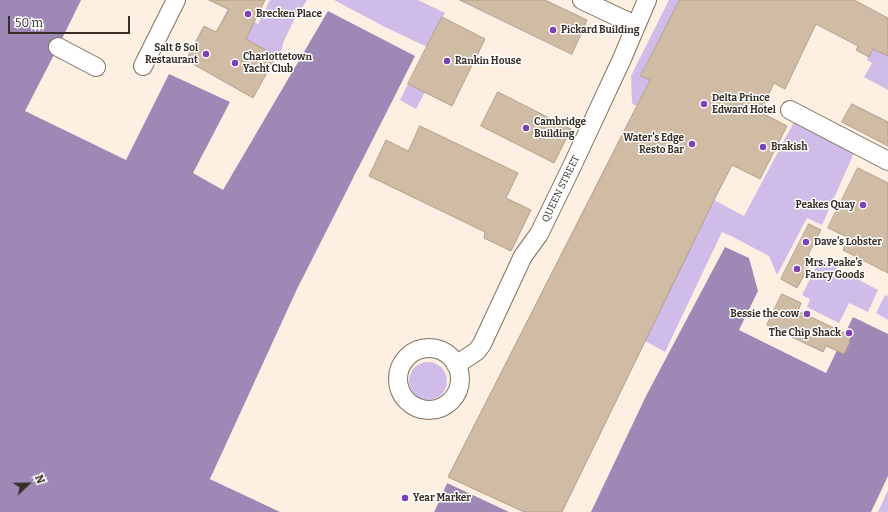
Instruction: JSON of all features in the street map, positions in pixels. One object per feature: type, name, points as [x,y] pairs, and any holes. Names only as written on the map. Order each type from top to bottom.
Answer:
[{"type":"street","points":[[143,66],[176,0]]},
{"type":"street","points":[[582,0],[635,25]]},
{"type":"street","name":"QUEEN STREET","points":[[456,365],[477,351],[482,344],[523,256],[538,234],[573,164],[621,61],[635,25],[647,0]]},
{"type":"street","points":[[58,47],[96,67]]},
{"type":"street","points":[[790,110],[888,161]]},
{"type":"shaded area","points":[[0,0],[81,0],[25,111],[126,160],[169,74],[230,102],[193,173],[223,190],[328,11],[415,56],[297,289],[210,479],[280,512],[0,512]]},
{"type":"shaded area","points":[[270,0],[307,0],[294,20],[283,43],[280,59],[220,25],[227,10],[258,24]]},
{"type":"shaded area","points":[[334,0],[418,0],[445,13],[427,47]]},
{"type":"shaded area","points":[[669,0],[680,0],[641,75],[650,80],[636,106],[632,103],[631,76]]},
{"type":"shaded area","points":[[873,48],[888,56],[888,90],[864,77],[872,63],[867,60]]},
{"type":"shaded area","points":[[408,84],[425,92],[416,109],[400,100]]},
{"type":"shaded area","points":[[795,120],[854,153],[822,225],[807,218],[777,275],[769,256],[722,232],[665,352],[645,341],[714,200],[744,216]]},
{"type":"shaded area","points":[[725,247],[749,258],[758,291],[739,330],[826,373],[853,317],[888,334],[888,476],[871,512],[591,512],[646,396]]},
{"type":"shaded area","points":[[820,259],[878,290],[868,312],[849,303],[839,323],[807,307],[810,299],[802,295]]},
{"type":"shaded area","points":[[885,295],[888,296],[888,320],[876,313]]},
{"type":"shaded area","points":[[428,362],[438,365],[444,371],[447,381],[444,391],[438,397],[428,400],[418,397],[412,391],[409,381],[412,371],[418,365]]},
{"type":"shaded area","points":[[447,483],[509,512],[434,512]]},
{"type":"shaded area","points":[[888,490],[888,512],[878,512]]},
{"type":"pier","points":[[357,170],[359,171],[325,238]]},
{"type":"pier","points":[[261,372],[212,478],[281,510],[282,512],[210,479]]},
{"type":"pier","points":[[448,481],[434,512],[432,512],[443,486]]},
{"type":"building","name":"Charlottetown Yacht Club","points":[[209,0],[265,0],[246,39],[276,56],[253,98],[186,60],[204,26],[216,32],[229,10]]},
{"type":"building","name":"Pickard Building","points":[[460,0],[545,0],[587,20],[572,54]]},
{"type":"building","points":[[680,0],[854,0],[888,18],[888,56],[873,49],[869,57],[856,50],[858,46],[816,24],[785,89],[774,83],[760,112],[787,126],[760,179],[732,165],[562,512],[524,512],[448,477],[650,80],[641,76]]},
{"type":"building","name":"Rankin House","points":[[442,17],[485,39],[452,106],[408,84]]},
{"type":"building","name":"Cambridge Building","points":[[498,92],[571,129],[554,163],[481,126]]},
{"type":"building","points":[[852,104],[888,122],[888,146],[842,122]]},
{"type":"building","points":[[420,126],[518,173],[506,198],[531,210],[511,251],[484,238],[485,232],[369,176],[386,140],[408,151]]},
{"type":"building","name":"Peakes Quay","points":[[858,168],[888,183],[888,273],[843,250],[849,238],[828,228]]},
{"type":"building","name":"Mrs. Peake’s Fancy Goods","points":[[809,224],[821,230],[808,255],[813,259],[797,288],[781,279]]},
{"type":"building","points":[[782,294],[801,303],[798,311],[851,336],[850,342],[844,354],[826,346],[823,352],[767,325]]},
{"type":"place","name":"Brecken Place","points":[[248,14]]},
{"type":"place","name":"Pickard Building","points":[[553,30]]},
{"type":"place","name":"Salt & Sol Restaurant","points":[[206,54]]},
{"type":"place","name":"Rankin House","points":[[447,61]]},
{"type":"place","name":"Charlottetown Yacht Club","points":[[235,63]]},
{"type":"place","name":"Delta Prince Edward Hotel","points":[[704,104]]},
{"type":"place","name":"Cambridge Building","points":[[526,128]]},
{"type":"place","name":"Water's Edge Resto Bar","points":[[692,144]]},
{"type":"place","name":"Brakish","points":[[763,147]]},
{"type":"place","name":"Peakes Quay","points":[[863,205]]},
{"type":"place","name":"Dave's Lobster","points":[[806,242]]},
{"type":"place","name":"Mrs. Peake’s Fancy Goods","points":[[797,269]]},
{"type":"place","name":"Bessie the cow","points":[[807,314]]},
{"type":"place","name":"The Chip Shack","points":[[849,333]]},
{"type":"place","name":"Year Marker","points":[[405,498]]}]
